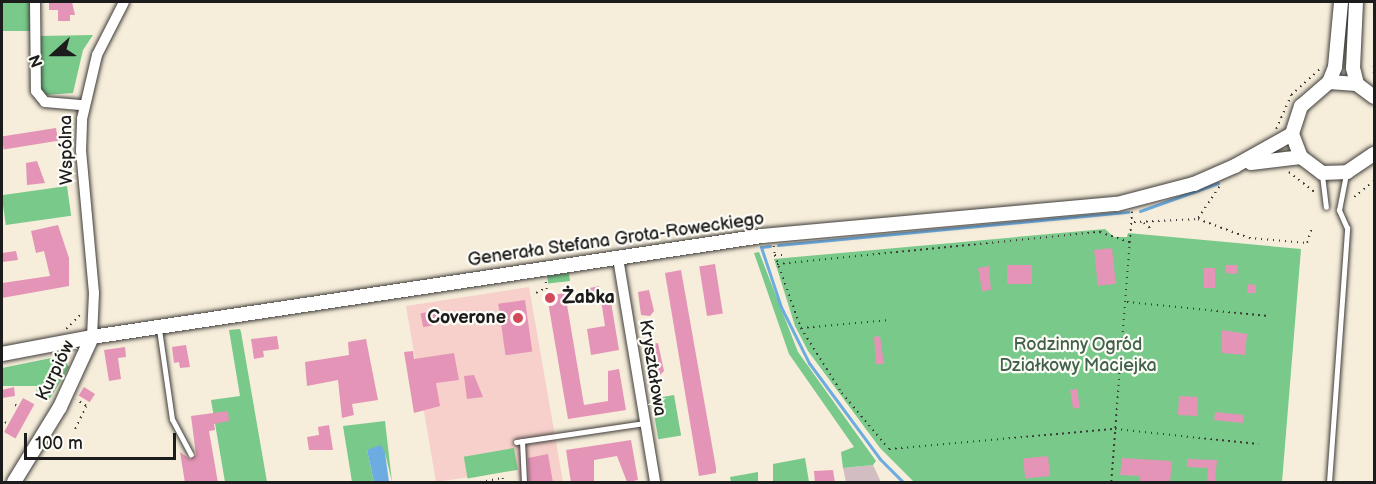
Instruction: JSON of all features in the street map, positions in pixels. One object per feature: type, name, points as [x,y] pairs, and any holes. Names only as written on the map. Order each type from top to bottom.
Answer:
[{"type":"street","name":"Wspólna","points":[[35,2],[36,91],[45,102],[83,105],[81,151],[94,292],[92,337]]},
{"type":"street","points":[[83,105],[97,55],[124,2]]},
{"type":"street","points":[[1341,2],[1335,67],[1329,82],[1301,106],[1292,134],[1301,157],[1322,173],[1347,172],[1374,154]]},
{"type":"street","points":[[1356,2],[1353,68],[1357,84]]},
{"type":"street","points":[[1329,82],[1357,84],[1374,97]]},
{"type":"street","name":"Generała Stefana Grota-Roweckiego","points":[[2,354],[92,337],[773,235],[1132,202],[1161,195],[1235,166],[1292,134]]},
{"type":"street","name":"Generała Stefana Grota-Roweckiego","points":[[1235,166],[1280,157],[1301,157]]},
{"type":"street","name":"Kryształowa","points":[[618,258],[655,483]]},
{"type":"street","name":"Kurpiów","points":[[14,483],[70,388],[92,337]]},
{"type":"lane","points":[[1329,483],[1347,228],[1339,210],[1347,172]]},
{"type":"lane","points":[[1322,173],[1326,207]]},
{"type":"lane","points":[[159,327],[172,419],[191,454]]},
{"type":"lane","points":[[524,483],[519,442],[645,423]]},
{"type":"path","points":[[1272,135],[1291,95],[1324,66]]},
{"type":"path","points":[[1374,66],[1374,74]]},
{"type":"path","points":[[1282,169],[1318,194]]},
{"type":"path","points":[[1354,197],[1374,181]]},
{"type":"path","points":[[1198,219],[1218,193],[1221,182]]},
{"type":"path","points":[[1110,483],[1132,243],[1132,202]]},
{"type":"path","points":[[1133,222],[1198,219],[1228,227],[1231,233],[1249,238],[1307,243],[1312,227]]},
{"type":"path","points":[[1144,222],[1145,227],[1149,228],[1151,222]]},
{"type":"path","points":[[1128,233],[1133,230]]},
{"type":"path","points":[[777,264],[1100,232],[1132,243]]},
{"type":"path","points":[[773,235],[777,264],[801,328],[836,383],[889,449],[1115,429],[1258,444]]},
{"type":"path","points":[[775,255],[786,255]]},
{"type":"path","points":[[545,275],[548,296]]},
{"type":"path","points":[[536,293],[547,288]]},
{"type":"path","points":[[1126,302],[1268,316]]},
{"type":"path","points":[[63,331],[76,322],[83,306]]},
{"type":"path","points":[[801,328],[890,320]]},
{"type":"path","points":[[74,399],[86,406],[75,429]]},
{"type":"path","points":[[480,483],[503,478],[503,483]]},
{"type":"shaded area","points":[[529,287],[563,482],[520,482],[517,470],[436,482],[406,306]]},
{"type":"shaded area","points":[[873,465],[881,482],[846,482],[843,468]]},
{"type":"green space","points":[[2,2],[31,2],[31,31],[2,31]]},
{"type":"green space","points":[[93,35],[83,50],[73,93],[45,95],[41,91],[39,36]]},
{"type":"green space","points":[[67,186],[71,216],[6,225],[2,195]]},
{"type":"green space","name":"Rodzinny Ogród Działkowy Maciejka","points":[[1105,229],[1114,237],[1127,237],[1128,233],[1301,249],[1282,482],[914,482],[880,448],[808,351],[795,326],[774,259]]},
{"type":"green space","points":[[759,252],[798,352],[876,461],[873,465],[843,468],[841,452],[854,447],[789,354],[754,253]]},
{"type":"green space","points":[[569,273],[570,281],[548,284],[547,276]]},
{"type":"green space","points":[[240,329],[267,482],[225,482],[211,400],[240,396],[229,330]]},
{"type":"green space","points":[[61,356],[69,367],[48,402],[36,395],[37,386],[2,386],[2,368]]},
{"type":"green space","points":[[674,395],[681,435],[658,439],[651,399]]},
{"type":"green space","points":[[385,421],[392,482],[385,453],[367,450],[374,482],[352,482],[343,426]]},
{"type":"green space","points":[[514,448],[518,470],[468,479],[464,457]]},
{"type":"green space","points":[[805,458],[809,482],[773,482],[773,464]]},
{"type":"green space","points":[[758,472],[758,482],[731,482],[730,477]]},
{"type":"water","points":[[381,445],[385,453],[389,482],[374,482],[367,450]]},
{"type":"building","points":[[49,2],[72,2],[75,15],[70,15],[70,21],[58,21],[58,10],[49,10]]},
{"type":"building","points":[[56,128],[58,141],[4,149],[2,137]]},
{"type":"building","points":[[37,161],[45,183],[27,185],[26,163]]},
{"type":"building","points":[[58,225],[69,258],[69,286],[2,298],[2,283],[50,276],[44,251],[36,253],[31,231]]},
{"type":"building","points":[[1112,248],[1116,284],[1098,286],[1094,250]]},
{"type":"building","points":[[16,251],[18,260],[2,262],[2,253]]},
{"type":"building","points":[[715,264],[723,313],[707,316],[699,267]]},
{"type":"building","points":[[1007,265],[1032,265],[1032,284],[1007,284]]},
{"type":"building","points":[[1226,265],[1238,265],[1237,274],[1226,273]]},
{"type":"building","points":[[989,266],[991,290],[982,291],[978,268]]},
{"type":"building","points":[[1204,268],[1215,268],[1215,288],[1204,288]]},
{"type":"building","points":[[681,270],[716,468],[716,473],[699,476],[665,273]]},
{"type":"building","points":[[1248,284],[1256,285],[1256,293],[1247,293]]},
{"type":"building","points":[[599,286],[601,298],[610,296],[619,350],[591,355],[587,329],[605,326],[601,300],[588,302],[585,289]]},
{"type":"building","points":[[649,290],[654,311],[650,316],[641,315],[638,292]]},
{"type":"building","points":[[565,293],[584,405],[608,401],[608,371],[619,369],[626,410],[568,419],[547,296]]},
{"type":"building","points":[[525,300],[532,351],[505,355],[498,304]]},
{"type":"building","points":[[437,310],[440,324],[423,327],[420,314]]},
{"type":"building","points":[[1222,330],[1247,334],[1245,355],[1222,353]]},
{"type":"building","points":[[277,336],[279,349],[263,351],[264,357],[254,359],[251,339]]},
{"type":"building","points":[[880,336],[884,364],[876,364],[874,337]]},
{"type":"building","points":[[366,339],[378,400],[352,404],[354,415],[342,418],[338,380],[307,386],[305,362],[349,355],[348,342]]},
{"type":"building","points":[[658,343],[664,371],[660,375],[651,374],[647,345]]},
{"type":"building","points":[[186,345],[190,367],[180,368],[179,362],[174,363],[172,347]]},
{"type":"building","points":[[125,347],[126,357],[118,358],[121,379],[109,381],[104,350]]},
{"type":"building","points":[[413,351],[414,359],[454,353],[459,380],[436,383],[440,406],[414,413],[404,352]]},
{"type":"building","points":[[474,375],[483,397],[467,399],[464,376]]},
{"type":"building","points":[[14,387],[15,396],[2,398],[2,390]]},
{"type":"building","points":[[84,387],[95,394],[90,402],[79,395]]},
{"type":"building","points":[[1077,389],[1080,408],[1073,409],[1070,390]]},
{"type":"building","points":[[1179,396],[1198,397],[1197,416],[1178,415]]},
{"type":"building","points":[[23,398],[34,404],[15,438],[4,432]]},
{"type":"building","points":[[228,411],[229,421],[214,424],[215,430],[209,431],[218,483],[185,483],[180,452],[190,459],[196,455],[191,416]]},
{"type":"building","points":[[1215,412],[1244,415],[1243,423],[1214,420]]},
{"type":"building","points":[[329,425],[333,450],[309,450],[307,437],[319,435],[318,427]]},
{"type":"building","points":[[631,440],[638,480],[627,482],[617,456],[594,460],[594,483],[571,483],[566,450]]},
{"type":"building","points":[[548,454],[553,483],[529,483],[528,458]]},
{"type":"building","points":[[1048,456],[1050,476],[1025,479],[1023,459]]},
{"type":"building","points":[[1122,458],[1172,461],[1170,483],[1140,483],[1140,476],[1120,475]]},
{"type":"building","points":[[1187,459],[1217,460],[1215,483],[1207,483],[1208,468],[1187,467]]},
{"type":"building","points":[[833,470],[835,483],[815,483],[814,471]]},
{"type":"waterway","points":[[1140,211],[1218,183]]},
{"type":"waterway","points":[[778,245],[1128,212]]},
{"type":"waterway","points":[[770,246],[761,247],[781,307],[809,363],[880,459],[903,482]]},
{"type":"place","name":"Żabka","points":[[550,298]]},
{"type":"place","name":"Coverone","points":[[518,318]]}]
